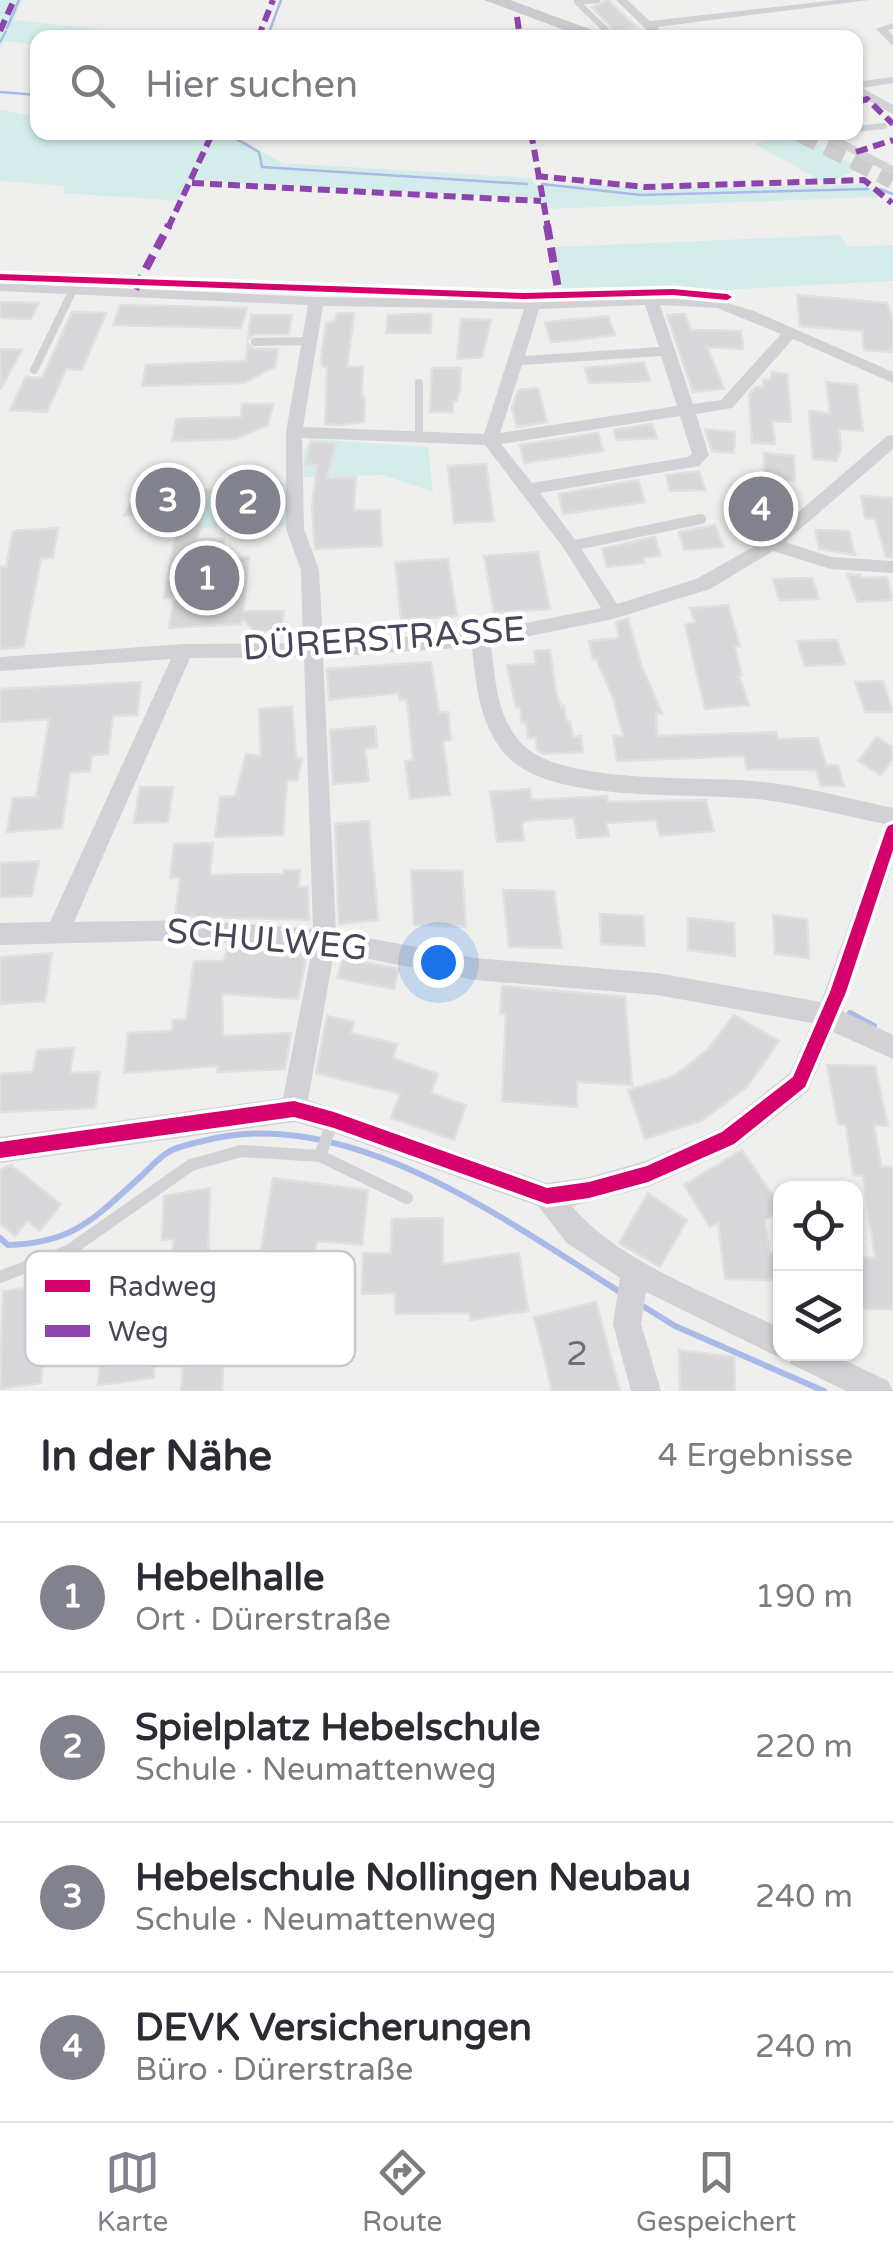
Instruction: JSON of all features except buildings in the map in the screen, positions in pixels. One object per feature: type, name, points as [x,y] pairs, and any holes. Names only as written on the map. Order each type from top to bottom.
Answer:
[{"type":"main road","points":[[493,0],[593,30]]},
{"type":"street","points":[[621,0],[653,30]]},
{"type":"street","points":[[647,25],[712,12],[864,0]]},
{"type":"street","points":[[893,26],[881,29],[893,43]]},
{"type":"street","points":[[863,86],[893,80]]},
{"type":"street","points":[[863,91],[893,110]]},
{"type":"street","points":[[836,140],[893,171]]},
{"type":"street","points":[[0,286],[316,301],[533,305],[650,300],[718,304],[893,378]]},
{"type":"street","points":[[528,489],[694,462],[701,456],[650,300]]},
{"type":"street","points":[[294,1109],[326,940],[310,570],[295,529],[294,432],[316,301]]},
{"type":"street","points":[[490,440],[533,305]]},
{"type":"street","points":[[294,432],[490,440],[726,404],[789,334]]},
{"type":"street","points":[[515,361],[668,351]]},
{"type":"street","points":[[490,440],[571,546],[613,612]]},
{"type":"street","name":"DÜRERSTRASSE","points":[[0,664],[184,651],[312,650],[481,639],[613,612],[703,584],[772,544],[893,440]]},
{"type":"street","points":[[772,544],[814,562],[854,569],[893,567]]},
{"type":"street","points":[[481,639],[496,728],[530,763],[575,776],[764,790],[893,817]]},
{"type":"street","points":[[58,932],[184,651]]},
{"type":"street","points":[[0,1150],[294,1109],[547,1196],[590,1190],[648,1174],[728,1138],[799,1082],[828,1015],[893,830]]},
{"type":"street","name":"SCHULWEG","points":[[0,934],[192,930],[326,940],[475,969],[657,984],[828,1015],[893,1047]]},
{"type":"street","points":[[547,1196],[577,1233],[633,1281],[773,1341]]},
{"type":"street","points":[[633,1281],[627,1324],[646,1391]]},
{"type":"street","points":[[816,1361],[878,1391]]},
{"type":"lane","points":[[597,0],[578,2],[602,30]]},
{"type":"lane","points":[[863,129],[884,126]]},
{"type":"lane","points":[[34,370],[73,290]]},
{"type":"lane","points":[[255,342],[309,341]]},
{"type":"lane","points":[[419,384],[419,437]]},
{"type":"lane","points":[[571,546],[701,519]]},
{"type":"lane","points":[[322,1152],[332,1124]]},
{"type":"lane","points":[[67,1251],[190,1165],[241,1151],[322,1152],[407,1198]]},
{"type":"lane","points":[[0,1277],[25,1267]]},
{"type":"shaded area","points":[[0,0],[22,0],[14,20],[103,30],[30,30],[30,44],[5,41],[0,49]]},
{"type":"shaded area","points":[[0,110],[30,115],[30,140],[242,140],[282,163],[532,178],[534,185],[610,185],[655,190],[864,184],[880,197],[544,209],[541,199],[190,180],[179,201],[63,193],[65,186],[0,181]]},
{"type":"shaded area","points":[[766,140],[807,140],[861,169],[825,183],[755,144]]},
{"type":"shaded area","points":[[840,235],[847,247],[893,245],[893,281],[720,290],[563,290],[554,247]]},
{"type":"shaded area","points":[[310,439],[428,447],[433,492],[383,475],[303,477],[304,452]]},
{"type":"shaded area","points":[[276,479],[290,486],[295,525],[200,528],[208,490]]},
{"type":"waterway","points":[[7,28],[19,0]]},
{"type":"waterway","points":[[270,30],[281,0]]},
{"type":"waterway","points":[[0,42],[6,31]]},
{"type":"waterway","points":[[0,92],[30,94]]},
{"type":"waterway","points":[[238,140],[259,152],[262,167],[527,184]]},
{"type":"waterway","points":[[542,184],[641,195],[868,189]]},
{"type":"waterway","points":[[880,189],[893,194]]},
{"type":"waterway","points":[[850,1013],[874,1026]]},
{"type":"waterway","points":[[0,1238],[8,1245],[65,1234],[94,1217],[171,1151],[203,1141],[257,1133],[312,1138],[367,1153],[422,1175],[475,1202],[620,1292]]},
{"type":"waterway","points":[[638,1303],[675,1326],[824,1391]]},
{"type":"tunnel","points":[[816,140],[893,179]]},
{"type":"marked path","points":[[0,31],[14,0]]},
{"type":"marked path","points":[[261,30],[273,0]]},
{"type":"marked path","points":[[517,17],[519,30]]},
{"type":"marked path","points":[[863,100],[867,99],[893,124]]},
{"type":"marked path","points":[[135,289],[192,183],[210,140]]},
{"type":"marked path","points":[[532,140],[560,300]]},
{"type":"marked path","points":[[856,152],[893,140]]},
{"type":"marked path","points":[[536,176],[645,187],[864,180],[892,203]]},
{"type":"marked path","points":[[192,183],[541,201]]},
{"type":"cycle path","points":[[0,277],[524,296],[673,292],[727,297]]},
{"type":"cycle path","points":[[0,1150],[294,1109],[547,1196],[589,1190],[648,1174],[728,1138],[799,1082],[838,992],[893,830]]},
{"type":"place","name":"Hebelschule Nollingen Neubau","points":[[168,500]]},
{"type":"place","name":"Spielplatz Hebelschule","points":[[248,502]]},
{"type":"place","name":"DEVK Versicherungen","points":[[761,509]]},
{"type":"place","name":"Hebelhalle","points":[[207,578]]}]
